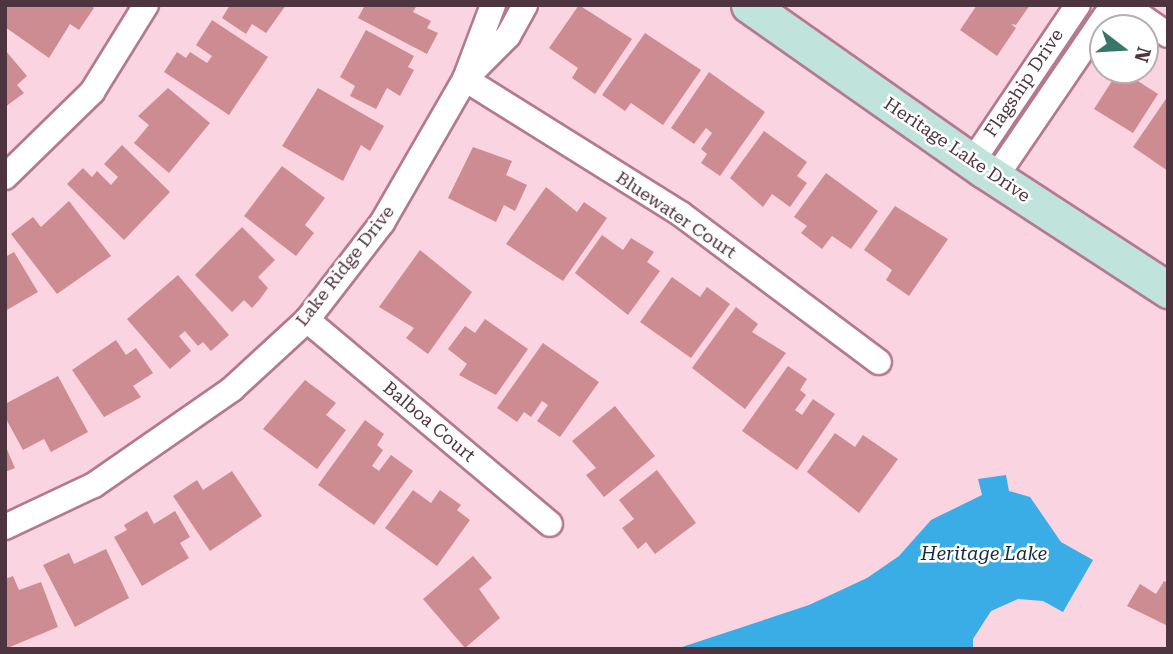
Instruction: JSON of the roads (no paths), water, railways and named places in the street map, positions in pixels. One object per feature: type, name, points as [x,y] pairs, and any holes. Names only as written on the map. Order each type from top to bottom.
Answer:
[{"type":"street","points":[[5,177],[92,92],[146,5]]},
{"type":"street","name":"Lake Ridge Drive","points":[[5,527],[94,485],[232,389],[307,320],[382,223],[465,79],[493,5]]},
{"type":"street","name":"Lake Ridge Drive","points":[[465,79],[508,36],[525,5]]},
{"type":"street","name":"Heritage Lake Drive","points":[[749,5],[984,170],[1168,290]]},
{"type":"street","name":"Flagship Drive","points":[[984,170],[1078,5]]},
{"type":"street","name":"Flagship Drive","points":[[984,170],[1113,5]]},
{"type":"street","points":[[1125,5],[1168,35]]},
{"type":"street","name":"Bluewater Court","points":[[465,79],[681,214],[879,362]]},
{"type":"street","name":"Balboa Court","points":[[307,320],[551,524]]},
{"type":"water","name":"Heritage Lake","points":[[1006,475],[1009,491],[1030,497],[1061,542],[1093,560],[1063,612],[1043,601],[1018,599],[991,611],[973,639],[973,649],[676,649],[809,605],[867,578],[899,556],[931,520],[982,495],[978,479]]}]
